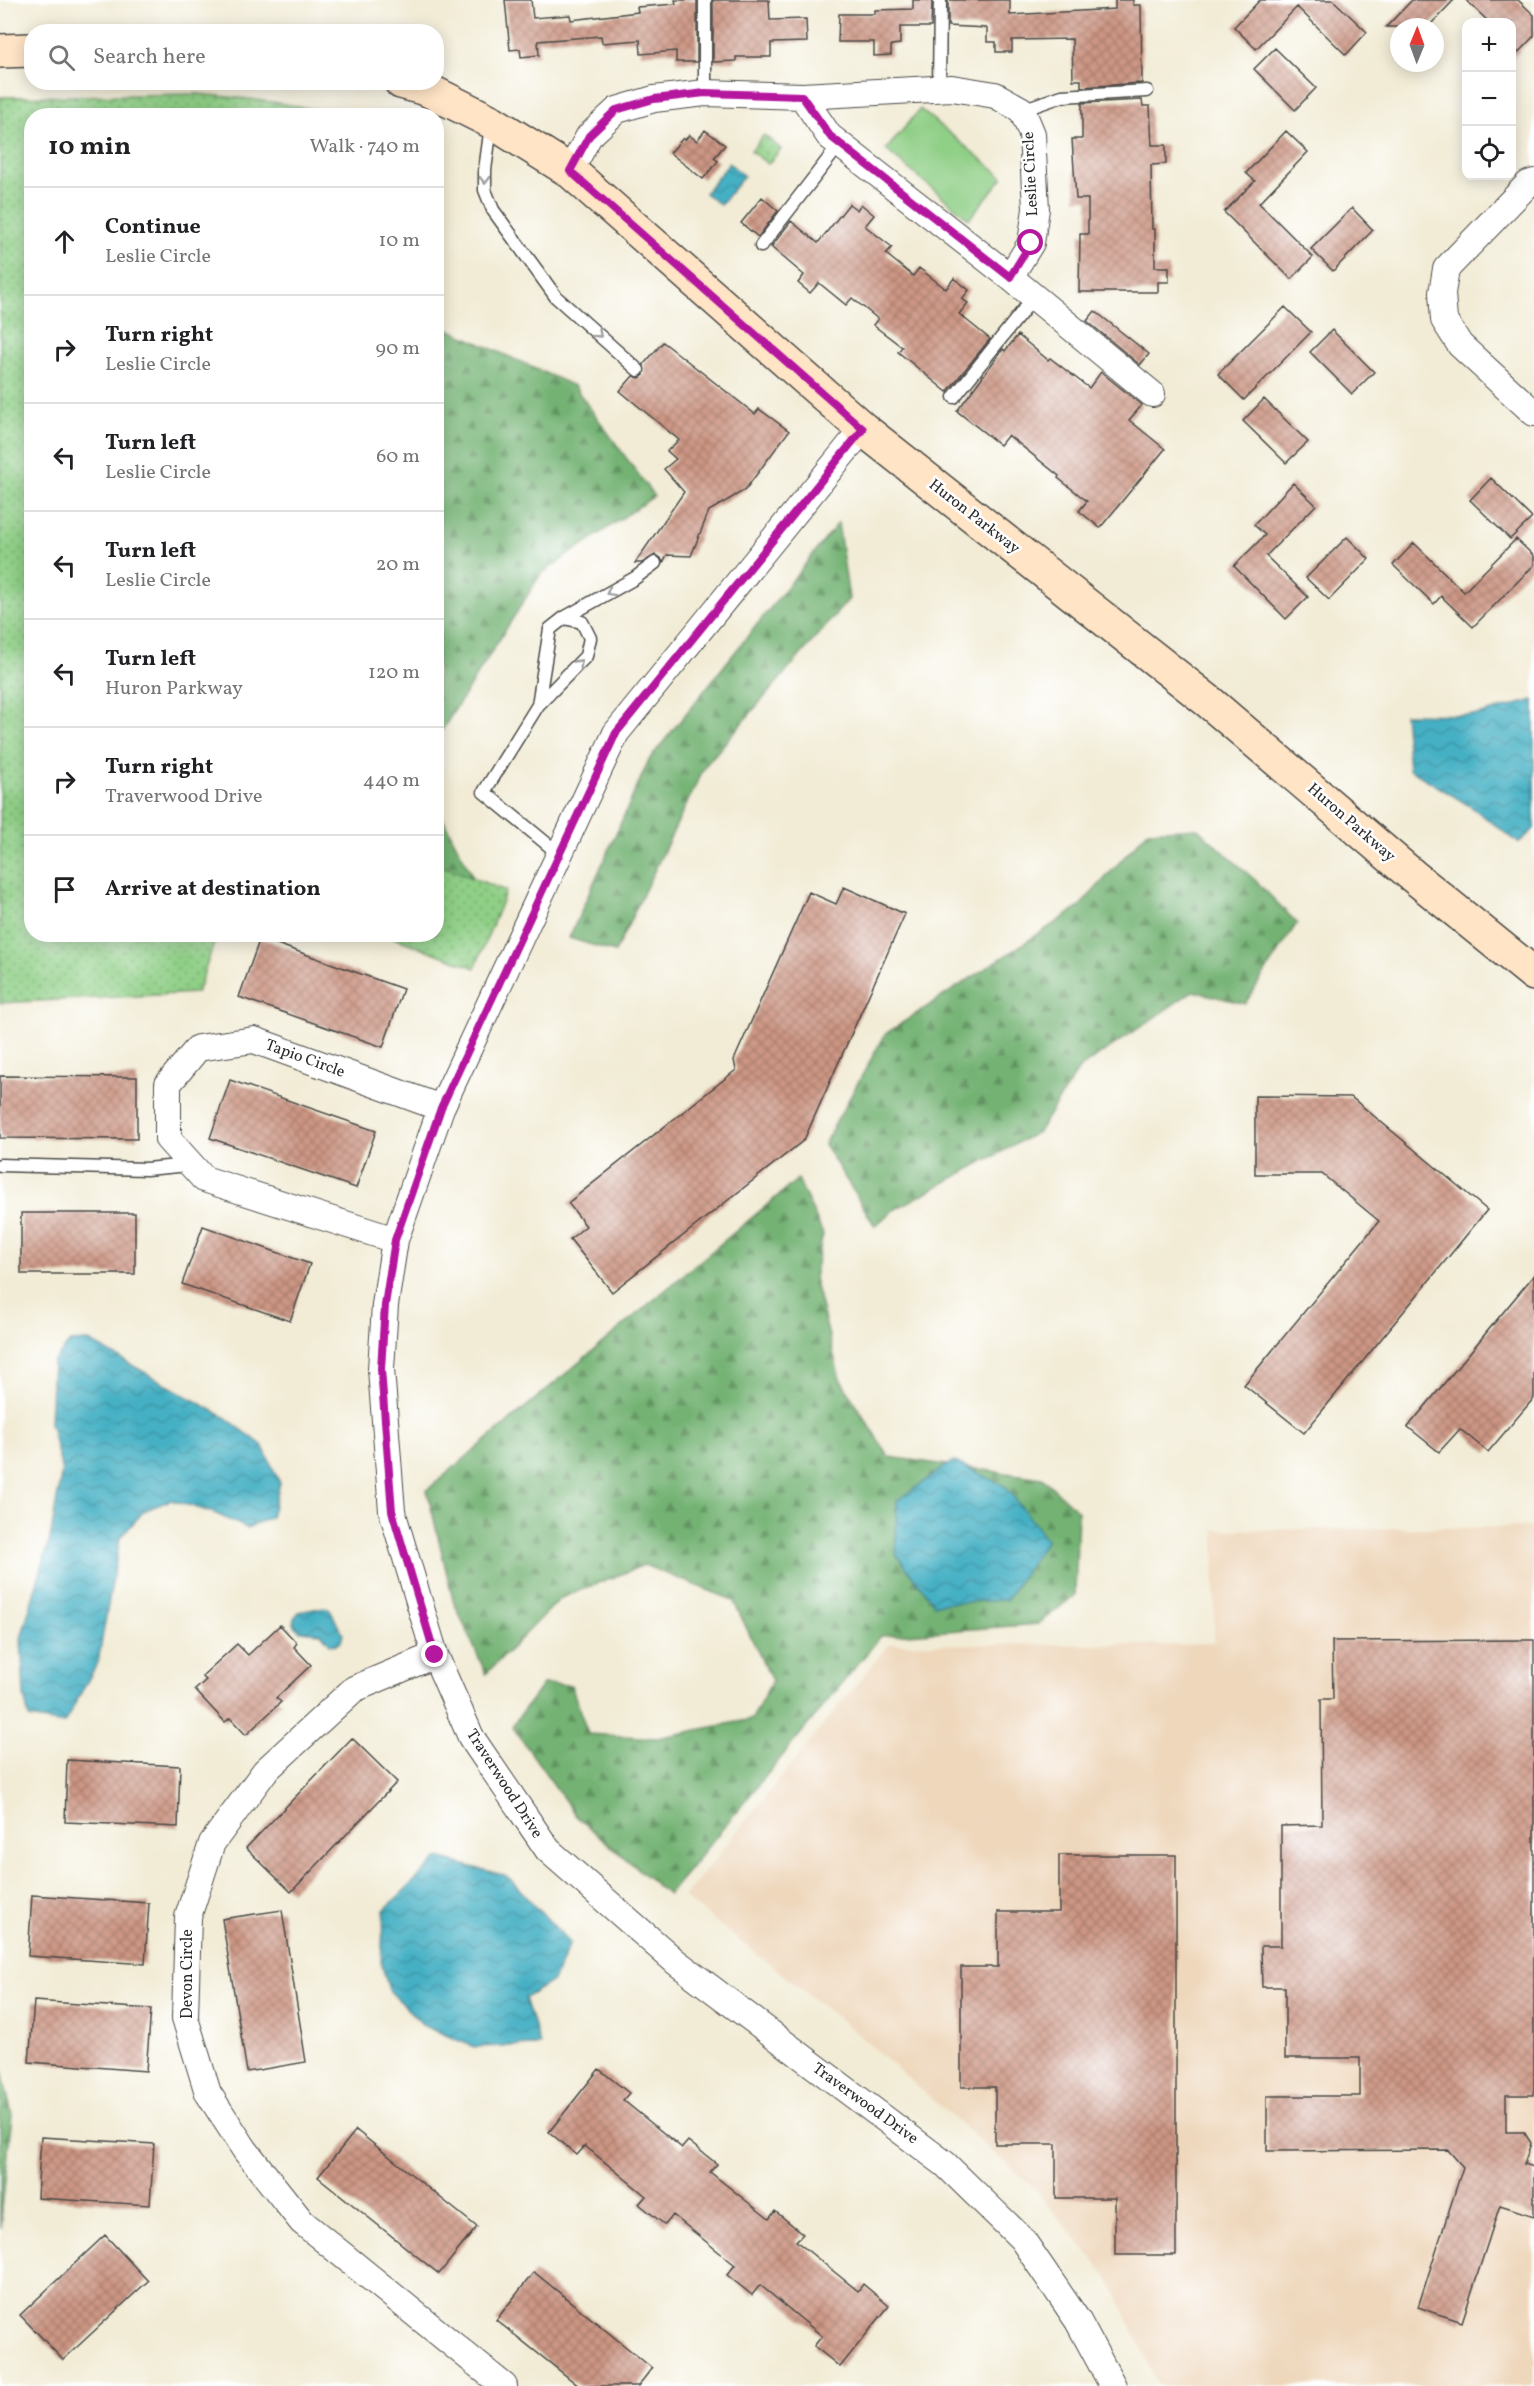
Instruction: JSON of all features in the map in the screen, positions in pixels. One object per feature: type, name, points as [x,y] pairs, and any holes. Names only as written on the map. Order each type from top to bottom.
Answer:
[{"type":"street","points":[[0,51],[24,50]]},
{"type":"street","name":"Leslie Circle","points":[[570,171],[589,136],[616,110],[654,99],[705,93],[802,96],[939,89],[995,94],[1022,110],[1032,134],[1036,209],[1031,243],[1010,277]]},
{"type":"street","name":"Huron Parkway","points":[[428,90],[492,122],[570,171],[863,429],[1208,701],[1413,876],[1534,974]]},
{"type":"street","points":[[802,96],[830,136],[1010,277],[1152,394]]},
{"type":"street","points":[[1534,182],[1528,184],[1446,269],[1442,293],[1444,320],[1460,345],[1534,413]]},
{"type":"street","name":"Traverwood Drive","points":[[863,429],[616,733],[558,853],[441,1108],[395,1240],[385,1305],[381,1369],[392,1511],[435,1655],[471,1737],[548,1850],[676,1962],[945,2164],[1022,2240],[1078,2321],[1113,2386]]},
{"type":"street","name":"Tapio Circle","points":[[395,1240],[204,1179],[168,1139],[168,1084],[198,1048],[254,1040],[441,1108]]},
{"type":"street","name":"Devon Circle","points":[[435,1655],[354,1689],[265,1771],[212,1843],[188,1917],[185,2018],[208,2093],[245,2150],[302,2222],[504,2386]]},
{"type":"lane","points":[[705,0],[705,93]]},
{"type":"lane","points":[[939,0],[939,89]]},
{"type":"lane","points":[[1022,110],[1062,96],[1147,91]]},
{"type":"lane","points":[[492,122],[485,189],[493,210],[556,297],[638,370]]},
{"type":"lane","points":[[761,246],[840,144]]},
{"type":"lane","points":[[954,397],[1034,297]]},
{"type":"lane","points":[[538,705],[550,629],[564,618],[635,578],[655,563]]},
{"type":"lane","points":[[558,853],[484,792],[538,705],[586,656],[590,638],[582,622],[564,618]]},
{"type":"lane","points":[[0,1166],[146,1169],[190,1165]]},
{"type":"shaded area","points":[[1534,1527],[1534,2386],[1159,2386],[1109,2279],[1035,2189],[847,2025],[684,1897],[889,1644],[1184,1645],[1214,1642],[1215,1530]]},
{"type":"green space","points":[[198,94],[250,99],[303,108],[24,108],[24,942],[215,942],[197,993],[0,1003],[0,97]]},
{"type":"green space","points":[[920,109],[1003,177],[969,219],[886,150]]},
{"type":"green space","points":[[764,135],[781,149],[768,164],[751,151]]},
{"type":"green space","points":[[444,327],[574,386],[654,496],[541,574],[444,727]]},
{"type":"green space","points":[[838,523],[849,599],[705,766],[615,952],[569,938],[649,760]]},
{"type":"green space","points":[[444,821],[485,900],[444,909]]},
{"type":"green space","points":[[1197,828],[1255,880],[1297,923],[1245,1004],[1193,991],[1079,1069],[1038,1132],[892,1211],[875,1226],[824,1144],[885,1034],[1078,908],[1148,831]]},
{"type":"green space","points":[[444,867],[506,891],[475,968],[406,942],[444,942]]},
{"type":"green space","points":[[798,1179],[823,1234],[814,1278],[840,1379],[889,1457],[1042,1478],[1078,1511],[1075,1595],[1038,1624],[881,1636],[668,1895],[576,1816],[512,1726],[543,1684],[571,1685],[588,1734],[657,1738],[752,1719],[772,1681],[733,1600],[644,1565],[561,1598],[486,1674],[453,1600],[427,1490]]},
{"type":"green space","points":[[0,2063],[12,2115],[0,2228]]},
{"type":"water","points":[[729,163],[744,176],[720,205],[705,193]]},
{"type":"water","points":[[1534,700],[1534,829],[1519,843],[1470,806],[1409,769],[1404,714],[1477,715]]},
{"type":"water","points":[[89,1341],[226,1418],[262,1445],[280,1483],[271,1517],[247,1528],[214,1513],[171,1500],[144,1511],[120,1538],[98,1662],[64,1724],[29,1718],[24,1696],[21,1638],[50,1539],[62,1470],[50,1423],[53,1362],[70,1342]]},
{"type":"water","points":[[953,1461],[1005,1486],[1047,1540],[1006,1600],[934,1604],[896,1554],[897,1501]]},
{"type":"water","points":[[324,1607],[330,1610],[343,1634],[341,1641],[336,1645],[330,1644],[321,1633],[300,1631],[294,1626],[294,1618],[299,1612]]},
{"type":"water","points":[[438,1858],[507,1876],[570,1943],[553,1981],[525,1998],[540,2045],[474,2047],[424,2026],[389,1990],[381,1962],[384,1910]]},
{"type":"building","points":[[505,0],[531,0],[533,18],[570,15],[571,20],[638,12],[637,7],[676,4],[675,0],[697,0],[697,62],[676,62],[676,51],[641,54],[640,40],[602,43],[601,36],[538,41],[539,55],[521,57],[520,49],[510,50]]},
{"type":"building","points":[[713,0],[769,0],[770,20],[806,19],[807,42],[771,43],[771,57],[736,57],[736,61],[713,62]]},
{"type":"building","points":[[913,0],[932,0],[931,27],[900,27],[900,44],[891,45],[891,55],[874,56],[874,42],[838,42],[839,14],[875,14],[875,10],[913,9]]},
{"type":"building","points":[[948,0],[1010,0],[1010,15],[1115,9],[1115,0],[1133,0],[1133,5],[1141,5],[1142,83],[1081,87],[1081,80],[1073,80],[1072,39],[1012,40],[1012,52],[996,52],[996,42],[987,42],[987,28],[948,26]]},
{"type":"building","points":[[1260,0],[1333,0],[1367,32],[1346,55],[1297,7],[1256,49],[1234,27]]},
{"type":"building","points":[[1412,0],[1454,0],[1437,18],[1395,18]]},
{"type":"building","points":[[1466,0],[1518,0],[1534,15],[1534,36],[1516,55],[1516,18],[1485,18]]},
{"type":"building","points":[[1275,48],[1316,88],[1295,110],[1254,69]]},
{"type":"building","points":[[1142,100],[1143,106],[1150,106],[1152,145],[1166,145],[1166,164],[1151,165],[1152,229],[1155,229],[1155,267],[1169,267],[1169,282],[1158,282],[1158,292],[1079,292],[1080,234],[1088,234],[1088,199],[1076,199],[1072,139],[1082,139],[1082,103]]},
{"type":"building","points":[[705,130],[725,145],[714,158],[718,161],[703,179],[670,153],[683,138],[685,140],[689,135],[697,141]]},
{"type":"building","points":[[1286,131],[1308,152],[1259,203],[1313,257],[1291,279],[1224,212],[1255,181],[1246,173]]},
{"type":"building","points":[[762,197],[778,211],[758,237],[741,223]]},
{"type":"building","points":[[849,204],[857,210],[861,204],[874,215],[865,226],[892,247],[886,254],[913,276],[919,268],[946,289],[954,278],[969,290],[962,299],[968,303],[959,314],[990,339],[947,392],[898,352],[902,347],[873,325],[878,319],[852,298],[846,305],[819,283],[810,293],[798,283],[804,275],[771,247],[791,221],[818,243]]},
{"type":"building","points":[[1352,208],[1373,230],[1333,271],[1311,249]]},
{"type":"building","points":[[1285,307],[1311,332],[1244,400],[1218,374]]},
{"type":"building","points":[[1095,311],[1149,354],[1140,365],[1087,321]]},
{"type":"building","points":[[1332,330],[1374,372],[1352,394],[1310,352]]},
{"type":"building","points":[[1018,335],[1048,360],[1050,358],[1089,388],[1101,372],[1142,405],[1129,420],[1165,449],[1100,528],[1079,511],[1087,501],[1058,478],[1059,476],[1008,435],[1000,445],[957,411],[1003,349],[1005,351]]},
{"type":"building","points":[[663,342],[755,414],[759,409],[789,431],[745,490],[709,511],[691,556],[667,555],[663,563],[661,558],[655,555],[642,563],[635,563],[684,492],[664,469],[676,459],[667,451],[679,440],[620,391],[633,376],[640,378],[644,375],[644,364]]},
{"type":"building","points":[[1264,399],[1308,442],[1286,463],[1243,421]]},
{"type":"building","points":[[1491,478],[1532,518],[1510,539],[1470,500]]},
{"type":"building","points":[[1293,483],[1316,505],[1266,556],[1308,597],[1286,619],[1234,566],[1265,535],[1254,525]]},
{"type":"building","points":[[1347,537],[1369,559],[1329,600],[1306,578]]},
{"type":"building","points":[[1516,539],[1534,556],[1534,565],[1473,627],[1441,596],[1434,604],[1393,565],[1414,543],[1464,592]]},
{"type":"building","points":[[844,887],[905,914],[804,1140],[612,1292],[570,1239],[586,1226],[568,1203],[736,1070],[734,1060],[809,892],[836,904]]},
{"type":"building","points":[[259,942],[271,942],[403,989],[383,1047],[239,997]]},
{"type":"building","points":[[0,1076],[137,1077],[137,1139],[0,1138]]},
{"type":"building","points":[[230,1080],[376,1131],[356,1188],[210,1138]]},
{"type":"building","points":[[1255,1096],[1351,1097],[1487,1210],[1304,1433],[1244,1385],[1379,1221],[1322,1174],[1255,1174]]},
{"type":"building","points":[[21,1213],[135,1213],[135,1274],[21,1274]]},
{"type":"building","points":[[203,1226],[310,1264],[290,1321],[182,1284]]},
{"type":"building","points":[[1534,1275],[1534,1398],[1488,1452],[1460,1429],[1439,1452],[1408,1427]]},
{"type":"building","points":[[280,1625],[297,1643],[294,1647],[311,1665],[276,1698],[281,1702],[246,1735],[230,1718],[225,1722],[195,1690],[206,1680],[202,1676],[237,1644],[248,1655]]},
{"type":"building","points":[[1534,1640],[1534,2095],[1506,2095],[1506,2132],[1524,2132],[1531,2143],[1524,2164],[1534,2167],[1534,2216],[1500,2205],[1462,2322],[1418,2307],[1463,2167],[1448,2150],[1267,2151],[1267,2096],[1360,2096],[1360,2058],[1285,2058],[1285,1987],[1262,1987],[1261,1946],[1281,1946],[1281,1826],[1322,1825],[1321,1699],[1333,1699],[1332,1641]]},
{"type":"building","points":[[352,1738],[397,1782],[291,1892],[246,1848]]},
{"type":"building","points":[[67,1760],[180,1766],[178,1827],[65,1822]]},
{"type":"building","points":[[1059,1855],[1176,1855],[1176,2255],[1115,2255],[1115,2198],[1056,2198],[1056,2144],[995,2144],[995,2087],[961,2087],[961,1967],[998,1967],[998,1912],[1059,1912]]},
{"type":"building","points":[[32,1895],[149,1903],[145,1964],[28,1956]]},
{"type":"building","points":[[282,1910],[306,2062],[247,2072],[222,1919]]},
{"type":"building","points":[[34,2001],[151,2009],[146,2071],[29,2062]]},
{"type":"building","points":[[599,2069],[629,2093],[623,2100],[682,2148],[688,2141],[717,2164],[710,2172],[769,2219],[775,2211],[803,2234],[796,2241],[858,2291],[863,2284],[889,2306],[840,2367],[814,2346],[822,2336],[760,2285],[752,2295],[727,2275],[735,2265],[673,2215],[665,2225],[639,2204],[646,2196],[585,2146],[577,2155],[549,2132]]},
{"type":"building","points":[[356,2130],[477,2227],[439,2274],[318,2177]]},
{"type":"building","points":[[41,2137],[154,2144],[150,2205],[37,2198]]},
{"type":"building","points":[[105,2235],[148,2281],[63,2360],[20,2315]]},
{"type":"building","points":[[534,2272],[652,2368],[638,2386],[579,2386],[496,2320]]},
{"type":"route","points":[[435,1655],[392,1511],[381,1369],[385,1305],[395,1240],[441,1108],[558,853],[616,733],[863,429],[570,171],[589,136],[616,110],[654,99],[705,93],[802,96],[830,136],[1010,277],[1031,243]]}]
